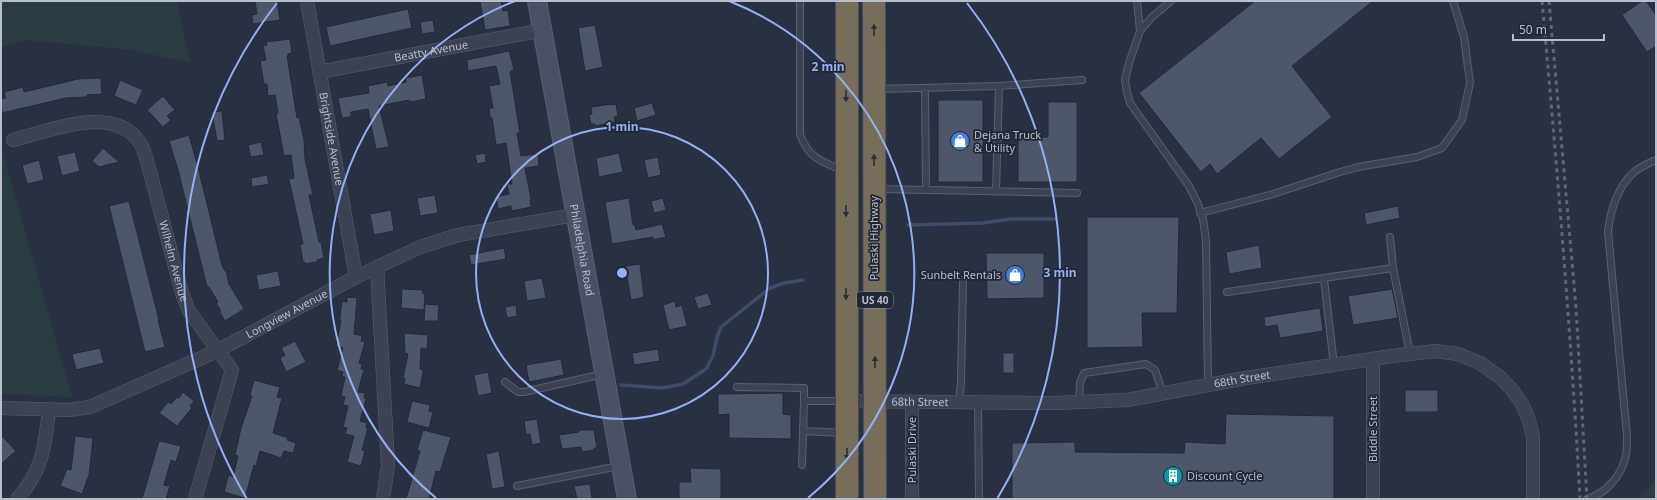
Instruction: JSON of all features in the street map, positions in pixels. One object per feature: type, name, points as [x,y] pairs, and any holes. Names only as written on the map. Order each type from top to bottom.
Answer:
[{"type":"highway","name":"US 40","points":[[846,499],[847,1]]},
{"type":"highway","name":"Pulaski Highway","points":[[874,1],[874,499]]},
{"type":"main road","name":"Philadelphia Road","points":[[537,1],[627,499]]},
{"type":"street","name":"Brightside Avenue","points":[[307,1],[356,277]]},
{"type":"street","name":"Beatty Avenue","points":[[319,72],[543,30]]},
{"type":"street","name":"Wilhelm Avenue","points":[[13,140],[82,122],[98,121],[108,122],[122,128],[140,143],[146,157],[182,293],[189,311],[232,370],[195,499]]},
{"type":"street","name":"Longview Avenue","points":[[1,408],[75,410],[90,408],[217,351],[356,277],[420,247],[445,238],[575,215]]},
{"type":"street","points":[[377,267],[388,465],[383,499]]},
{"type":"street","name":"68th Street","points":[[846,401],[1079,403],[1127,400],[1246,378],[1435,350],[1458,354],[1484,366],[1501,378],[1522,404],[1529,420],[1533,437],[1533,499]]},
{"type":"street","name":"Biddle Street","points":[[1373,359],[1373,499]]},
{"type":"street","name":"Pulaski Drive","points":[[912,402],[912,499]]},
{"type":"street","points":[[17,499],[31,482],[41,461],[45,448],[49,410]]},
{"type":"lane","points":[[800,1],[800,134],[804,147],[812,156],[846,172]]},
{"type":"lane","points":[[1136,1],[1140,31]]},
{"type":"lane","points":[[1171,1],[1152,17],[1140,31],[1125,80],[1130,103],[1189,186],[1200,213],[1206,241],[1208,386]]},
{"type":"lane","points":[[1200,213],[1272,194],[1358,167],[1417,157],[1442,148],[1462,120],[1470,83],[1464,37],[1453,1]]},
{"type":"lane","points":[[874,89],[999,86],[1082,80]]},
{"type":"lane","points":[[996,192],[999,86]]},
{"type":"lane","points":[[925,88],[926,190]]},
{"type":"lane","points":[[1588,499],[1595,497],[1612,483],[1626,456],[1627,436],[1608,232],[1610,219],[1614,204],[1624,185],[1634,172],[1656,160]]},
{"type":"lane","points":[[874,189],[1077,193]]},
{"type":"lane","points":[[1390,237],[1393,268],[1410,354]]},
{"type":"lane","points":[[1227,292],[1393,268]]},
{"type":"lane","points":[[1324,279],[1334,364]]},
{"type":"lane","points":[[959,402],[961,381],[963,280]]},
{"type":"lane","points":[[1079,403],[1080,383],[1084,373],[1146,364],[1155,370],[1164,394]]},
{"type":"lane","points":[[505,382],[518,392],[524,392],[604,374]]},
{"type":"lane","points":[[736,387],[804,388],[802,465]]},
{"type":"lane","points":[[804,400],[846,401]]},
{"type":"lane","points":[[978,402],[979,499]]},
{"type":"lane","points":[[803,431],[846,433]]},
{"type":"lane","points":[[517,486],[621,466]]},
{"type":"shaded area","points":[[1,1],[177,1],[190,63],[132,50],[24,40],[1,47]]},
{"type":"shaded area","points":[[1,146],[72,397],[1,394]]},
{"type":"shaded area","points":[[1656,481],[1656,499],[1638,499]]},
{"type":"building","points":[[255,1],[277,1],[280,20],[253,24],[252,15],[257,14]]},
{"type":"building","points":[[480,1],[501,1],[503,11],[508,10],[510,26],[485,30]]},
{"type":"building","points":[[1255,1],[1373,1],[1292,66],[1332,117],[1279,159],[1261,138],[1217,174],[1210,164],[1201,172],[1139,93]]},
{"type":"building","points":[[1642,1],[1646,1],[1656,15],[1656,46],[1647,52],[1622,15]]},
{"type":"building","points":[[408,9],[412,28],[330,46],[326,27]]},
{"type":"building","points":[[433,20],[435,32],[422,34],[420,22]]},
{"type":"building","points":[[595,25],[603,67],[585,71],[578,28]]},
{"type":"building","points":[[290,39],[292,53],[288,54],[287,56],[297,118],[299,117],[304,140],[305,159],[313,195],[309,195],[324,258],[317,260],[317,262],[305,264],[305,262],[303,262],[300,245],[303,244],[289,179],[294,178],[291,155],[284,156],[276,114],[278,113],[275,95],[268,96],[267,84],[264,84],[260,61],[266,60],[263,46],[267,45],[266,42]]},
{"type":"building","points":[[509,51],[514,69],[510,72],[520,133],[517,133],[521,156],[538,154],[539,166],[525,168],[531,199],[531,207],[512,211],[511,206],[498,209],[496,197],[509,194],[507,184],[512,184],[506,143],[496,145],[492,118],[490,118],[489,108],[493,108],[489,86],[500,84],[496,66],[468,71],[467,60]]},
{"type":"building","points":[[422,75],[426,99],[410,102],[409,100],[379,106],[389,147],[376,149],[368,109],[351,112],[351,117],[342,118],[338,98],[369,93],[368,86],[387,82],[388,86],[406,82],[406,78]]},
{"type":"building","points":[[101,78],[102,94],[87,95],[87,97],[66,98],[2,113],[1,99],[6,98],[4,92],[23,87],[24,92],[78,79]]},
{"type":"building","points":[[120,80],[143,90],[136,105],[114,96]]},
{"type":"building","points":[[163,96],[175,110],[167,116],[171,120],[163,127],[147,110]]},
{"type":"building","name":"Dejana Truck & Utility","points":[[938,100],[983,100],[983,182],[938,182]]},
{"type":"building","points":[[1048,102],[1077,102],[1077,182],[1018,182],[1018,137],[1048,137]]},
{"type":"building","points":[[652,103],[656,115],[637,121],[634,108]]},
{"type":"building","points":[[616,104],[618,116],[614,117],[615,122],[595,126],[595,124],[591,124],[589,115],[592,114],[591,107]]},
{"type":"building","points":[[222,111],[225,140],[217,141],[212,112]]},
{"type":"building","points":[[189,135],[222,265],[226,271],[229,284],[244,309],[225,321],[216,303],[218,302],[209,287],[207,287],[178,170],[169,141]]},
{"type":"building","points":[[261,142],[264,155],[251,157],[248,145]]},
{"type":"building","points":[[103,148],[119,162],[99,167],[92,161]]},
{"type":"building","points":[[75,152],[80,171],[62,176],[57,156]]},
{"type":"building","points":[[485,153],[486,162],[477,164],[475,155]]},
{"type":"building","points":[[619,153],[623,172],[599,177],[596,158]]},
{"type":"building","points":[[658,157],[661,175],[648,178],[644,160]]},
{"type":"building","points":[[39,160],[44,180],[27,184],[22,165]]},
{"type":"building","points":[[267,175],[269,184],[252,187],[251,178]]},
{"type":"building","points":[[435,195],[438,213],[420,216],[417,198]]},
{"type":"building","points":[[629,198],[633,225],[635,225],[636,230],[662,224],[666,237],[653,240],[653,237],[612,244],[605,202]]},
{"type":"building","points":[[663,198],[666,210],[654,213],[651,201]]},
{"type":"building","points":[[129,201],[165,347],[145,352],[109,206]]},
{"type":"building","points":[[1398,206],[1400,218],[1366,225],[1364,213]]},
{"type":"building","points":[[391,210],[394,231],[374,235],[370,214]]},
{"type":"building","points":[[1087,217],[1179,217],[1177,313],[1142,313],[1143,347],[1087,348]]},
{"type":"building","points":[[1259,245],[1262,268],[1229,274],[1226,252]]},
{"type":"building","points":[[504,248],[506,259],[471,265],[469,255]]},
{"type":"building","name":"Sunbelt Rentals","points":[[986,253],[1044,253],[1044,298],[987,299]]},
{"type":"building","points":[[640,264],[644,297],[631,300],[625,266]]},
{"type":"building","points":[[278,271],[281,286],[259,290],[256,275]]},
{"type":"building","points":[[542,278],[546,298],[527,301],[524,281]]},
{"type":"building","points":[[402,289],[423,290],[422,293],[425,294],[424,310],[401,308]]},
{"type":"building","points":[[1392,289],[1398,318],[1353,325],[1348,296]]},
{"type":"building","points":[[708,293],[712,305],[698,309],[694,297]]},
{"type":"building","points":[[347,297],[357,298],[354,334],[362,336],[361,341],[365,342],[359,363],[362,364],[361,369],[364,369],[358,392],[365,393],[364,398],[366,399],[360,421],[367,423],[366,428],[368,428],[362,450],[365,451],[361,466],[347,462],[354,436],[345,434],[347,428],[343,427],[348,406],[343,405],[345,397],[341,396],[345,377],[342,376],[343,372],[337,370],[343,348],[336,346],[341,321],[342,301],[347,302]]},
{"type":"building","points":[[675,301],[676,307],[682,305],[687,326],[669,330],[663,305]]},
{"type":"building","points":[[425,304],[439,305],[438,321],[424,321]]},
{"type":"building","points":[[516,305],[517,316],[507,318],[505,307]]},
{"type":"building","points":[[1320,308],[1323,331],[1280,338],[1277,325],[1265,327],[1264,317]]},
{"type":"building","points":[[404,333],[428,335],[427,349],[421,348],[420,369],[423,370],[423,372],[420,388],[404,384],[405,378],[403,378],[408,354],[405,353]]},
{"type":"building","points":[[295,341],[306,362],[286,372],[280,358],[285,355],[281,348]]},
{"type":"building","points":[[100,348],[104,363],[76,370],[72,354]]},
{"type":"building","points":[[658,349],[660,361],[634,365],[632,353]]},
{"type":"building","points":[[1003,353],[1014,353],[1014,373],[1003,373]]},
{"type":"building","points":[[561,359],[564,375],[529,382],[526,365]]},
{"type":"building","points":[[488,372],[492,393],[478,396],[474,375]]},
{"type":"building","points":[[254,380],[280,387],[277,397],[282,398],[273,433],[288,438],[287,440],[296,443],[293,453],[284,451],[281,458],[260,451],[256,466],[254,465],[245,498],[224,492],[229,475],[233,477],[238,456],[235,455],[241,428],[252,396],[250,395]]},
{"type":"building","points":[[1405,390],[1438,390],[1438,412],[1405,412]]},
{"type":"building","points":[[183,392],[194,401],[190,406],[192,408],[177,426],[159,413],[168,402],[171,404],[177,397],[179,398]]},
{"type":"building","points":[[783,393],[783,414],[791,415],[791,439],[729,438],[729,414],[718,415],[718,394]]},
{"type":"building","points":[[412,401],[430,405],[429,411],[433,412],[429,428],[407,422]]},
{"type":"building","name":"Discount Cycle","points":[[1226,414],[1334,416],[1334,499],[1012,499],[1012,443],[1075,442],[1075,452],[1184,453],[1185,442],[1225,444]]},
{"type":"building","points":[[537,419],[541,443],[532,445],[530,434],[526,435],[524,421]]},
{"type":"building","points":[[423,430],[451,437],[440,472],[436,471],[429,499],[406,499],[420,451],[417,450]]},
{"type":"building","points":[[579,430],[594,430],[597,448],[582,452],[581,447],[562,449],[559,435],[579,432]]},
{"type":"building","points":[[1,435],[16,451],[1,464]]},
{"type":"building","points":[[75,436],[93,438],[89,475],[82,494],[60,486],[67,469],[71,470]]},
{"type":"building","points":[[159,441],[181,446],[176,462],[171,460],[164,485],[170,486],[166,499],[142,499]]},
{"type":"building","points":[[499,451],[505,487],[492,489],[486,454]]},
{"type":"building","points":[[690,468],[721,469],[721,499],[679,499],[679,482],[691,482]]},
{"type":"building","points":[[590,484],[592,499],[577,499],[574,486]]},
{"type":"waterway","points":[[908,225],[983,223],[1010,219],[1055,219]]},
{"type":"waterway","points":[[621,385],[662,388],[683,384],[706,369],[713,356],[721,327],[770,288],[784,283],[803,280]]},
{"type":"railway","points":[[1542,1],[1563,250],[1580,499]]},
{"type":"railway","points":[[1549,1],[1576,307],[1587,499]]},
{"type":"place","name":"Dejana Truck & Utility","points":[[960,141]]},
{"type":"place","name":"Sunbelt Rentals","points":[[1015,275]]},
{"type":"place","name":"Discount Cycle","points":[[1173,476]]}]
